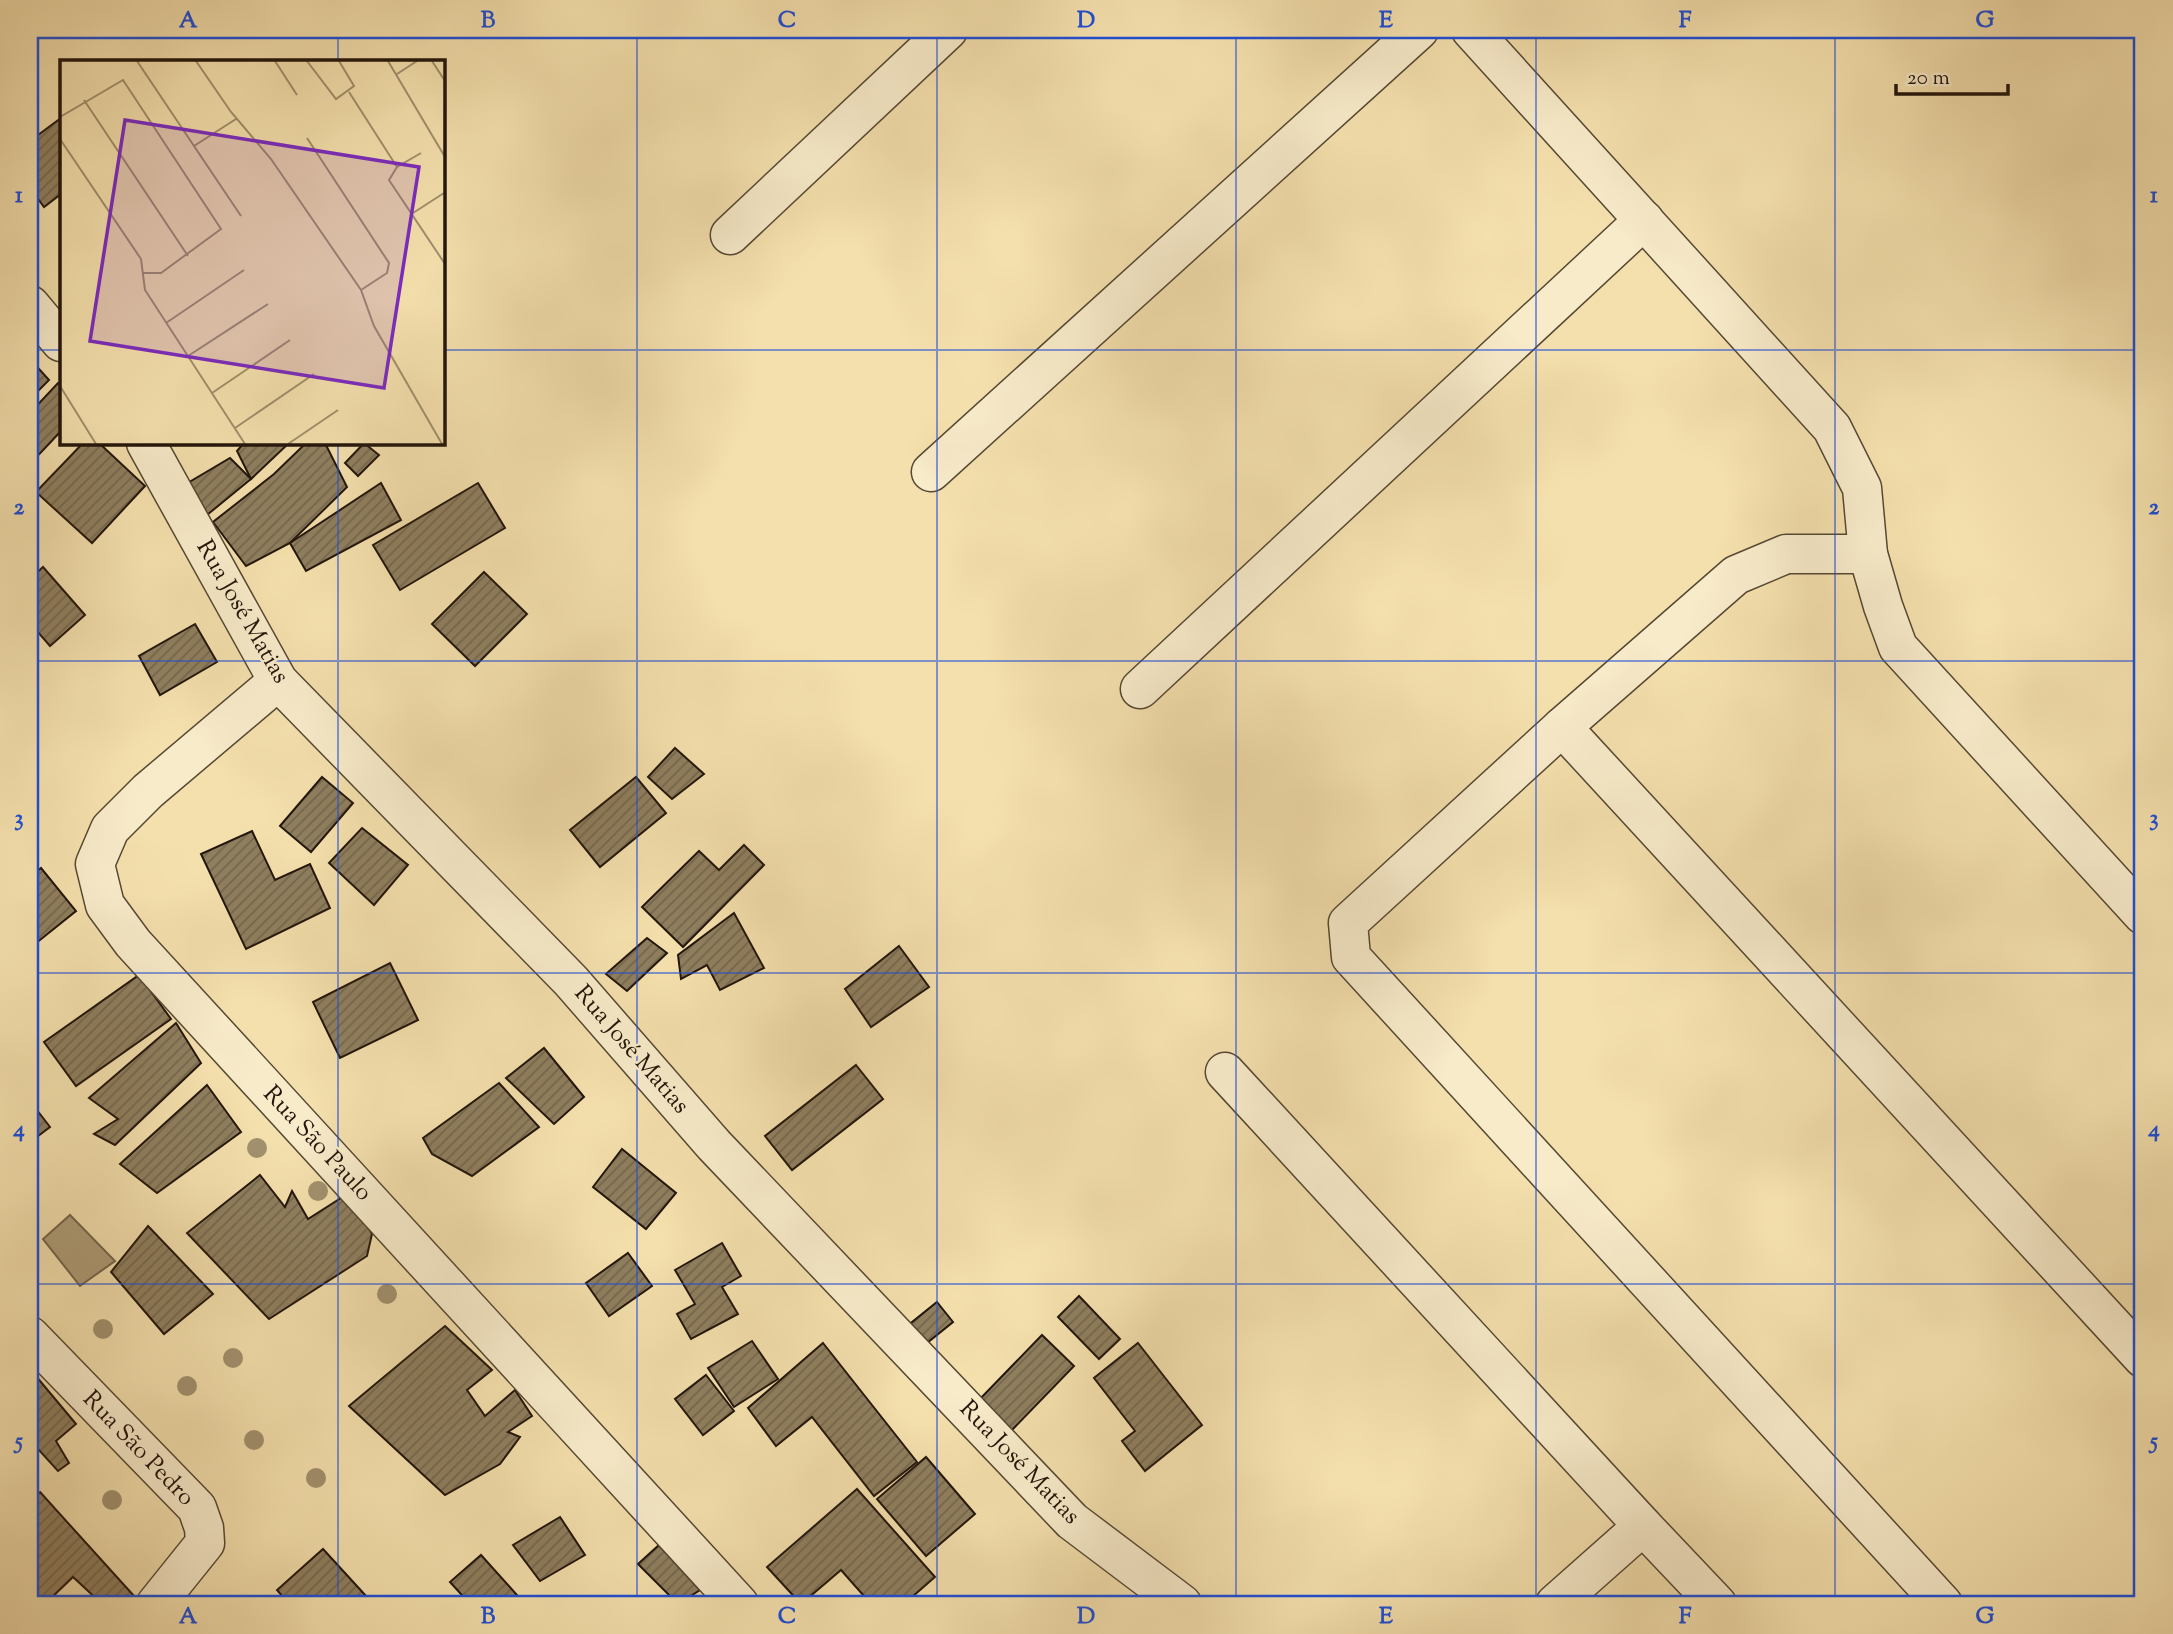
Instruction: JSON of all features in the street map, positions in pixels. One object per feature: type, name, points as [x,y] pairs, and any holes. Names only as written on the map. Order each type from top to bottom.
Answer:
[{"type":"street","points":[[730,235],[948,30]]},
{"type":"street","points":[[932,472],[1419,30]]},
{"type":"street","points":[[1471,30],[1832,428],[1862,488],[1868,554],[1898,648],[2143,915]]},
{"type":"street","points":[[1140,689],[1644,220]]},
{"type":"street","points":[[30,305],[60,341]]},
{"type":"street","name":"Rua José Matias","points":[[147,444],[278,681],[571,981],[714,1145],[1072,1521],[1182,1604]]},
{"type":"street","points":[[1868,554],[1786,554],[1736,575],[1562,727],[1349,923],[1351,957],[1943,1604]]},
{"type":"street","name":"Rua São Paulo","points":[[278,681],[148,791],[110,829],[95,864],[105,905],[133,943],[739,1604]]},
{"type":"street","points":[[1562,727],[2143,1358]]},
{"type":"street","points":[[1225,1072],[1717,1604]]},
{"type":"street","name":"Rua São Pedro","points":[[30,1336],[197,1508],[204,1528],[205,1543],[156,1604]]},
{"type":"street","points":[[1555,1604],[1643,1526]]},
{"type":"shaded area","points":[[70,1215],[115,1261],[80,1286],[43,1239]]},
{"type":"building","points":[[60,119],[60,195],[44,207],[30,188],[30,141]]},
{"type":"building","points":[[30,359],[49,380],[30,399]]},
{"type":"building","points":[[58,383],[60,384],[60,432],[30,464],[30,413]]},
{"type":"building","points":[[82,444],[100,444],[145,486],[92,543],[36,492]]},
{"type":"building","points":[[243,444],[288,444],[251,479],[237,451]]},
{"type":"building","points":[[305,444],[326,444],[347,487],[290,543],[246,566],[213,522],[274,474]]},
{"type":"building","points":[[363,444],[379,455],[358,476],[345,463]]},
{"type":"building","points":[[230,458],[251,479],[207,515],[181,487]]},
{"type":"building","points":[[381,483],[401,520],[306,571],[290,543]]},
{"type":"building","points":[[478,483],[505,528],[400,590],[373,545]]},
{"type":"building","points":[[43,567],[85,615],[50,646],[30,623],[30,579]]},
{"type":"building","points":[[484,572],[527,614],[475,666],[432,624]]},
{"type":"building","points":[[195,624],[217,662],[160,695],[139,656]]},
{"type":"building","points":[[675,748],[704,774],[672,799],[648,777]]},
{"type":"building","points":[[322,777],[353,803],[311,852],[280,826]]},
{"type":"building","points":[[636,777],[666,813],[600,867],[570,830]]},
{"type":"building","points":[[362,828],[408,865],[374,905],[329,863]]},
{"type":"building","points":[[252,831],[275,880],[310,864],[330,908],[246,949],[201,854]]},
{"type":"building","points":[[744,845],[764,865],[683,947],[642,907],[699,851],[719,870]]},
{"type":"building","points":[[41,868],[76,911],[30,948],[30,877]]},
{"type":"building","points":[[734,913],[764,968],[720,990],[707,965],[681,979],[678,955]]},
{"type":"building","points":[[647,938],[667,953],[627,991],[606,974]]},
{"type":"building","points":[[899,946],[929,987],[871,1027],[845,989]]},
{"type":"building","points":[[390,963],[418,1020],[340,1058],[313,1002]]},
{"type":"building","points":[[139,975],[171,1019],[76,1086],[44,1042]]},
{"type":"building","points":[[176,1023],[201,1063],[115,1145],[94,1134],[118,1119],[89,1098]]},
{"type":"building","points":[[544,1048],[584,1097],[554,1124],[506,1078]]},
{"type":"building","points":[[856,1065],[883,1099],[792,1170],[765,1136]]},
{"type":"building","points":[[499,1083],[539,1127],[472,1176],[432,1154],[423,1138]]},
{"type":"building","points":[[207,1085],[241,1132],[157,1193],[120,1164]]},
{"type":"building","points":[[30,1101],[50,1127],[30,1142]]},
{"type":"building","points":[[622,1149],[676,1193],[646,1229],[593,1187]]},
{"type":"building","points":[[260,1175],[285,1207],[292,1191],[308,1219],[341,1198],[363,1218],[372,1234],[367,1256],[269,1319],[187,1233]]},
{"type":"building","points":[[148,1226],[213,1294],[164,1334],[111,1272]]},
{"type":"building","points":[[722,1243],[741,1276],[722,1287],[738,1314],[691,1339],[677,1314],[695,1304],[675,1270]]},
{"type":"building","points":[[628,1253],[652,1286],[609,1316],[586,1283]]},
{"type":"building","points":[[1079,1296],[1120,1339],[1099,1359],[1058,1317]]},
{"type":"building","points":[[937,1302],[953,1322],[917,1351],[901,1331]]},
{"type":"building","points":[[445,1326],[492,1370],[467,1390],[485,1416],[515,1390],[532,1416],[508,1432],[520,1437],[500,1464],[445,1495],[349,1406]]},
{"type":"building","points":[[1042,1335],[1074,1366],[1010,1432],[978,1401]]},
{"type":"building","points":[[752,1341],[778,1379],[734,1407],[708,1368]]},
{"type":"building","points":[[823,1343],[917,1462],[874,1496],[812,1417],[776,1446],[748,1408]]},
{"type":"building","points":[[1138,1343],[1202,1425],[1145,1471],[1122,1441],[1135,1431],[1094,1378]]},
{"type":"building","points":[[30,1369],[76,1424],[56,1441],[69,1463],[58,1471],[39,1450],[30,1461]]},
{"type":"building","points":[[706,1375],[734,1411],[703,1435],[675,1399]]},
{"type":"building","points":[[926,1457],[975,1514],[926,1556],[877,1499]]},
{"type":"building","points":[[857,1489],[935,1577],[904,1604],[871,1604],[841,1570],[801,1604],[767,1567]]},
{"type":"building","points":[[40,1492],[134,1596],[124,1604],[102,1604],[73,1577],[45,1604],[30,1604],[30,1500]]},
{"type":"building","points":[[560,1517],[585,1555],[540,1581],[513,1545]]},
{"type":"building","points":[[659,1545],[700,1590],[678,1604],[638,1564]]},
{"type":"building","points":[[323,1549],[366,1596],[356,1604],[289,1604],[277,1590]]},
{"type":"building","points":[[481,1555],[525,1604],[470,1604],[450,1582]]}]
